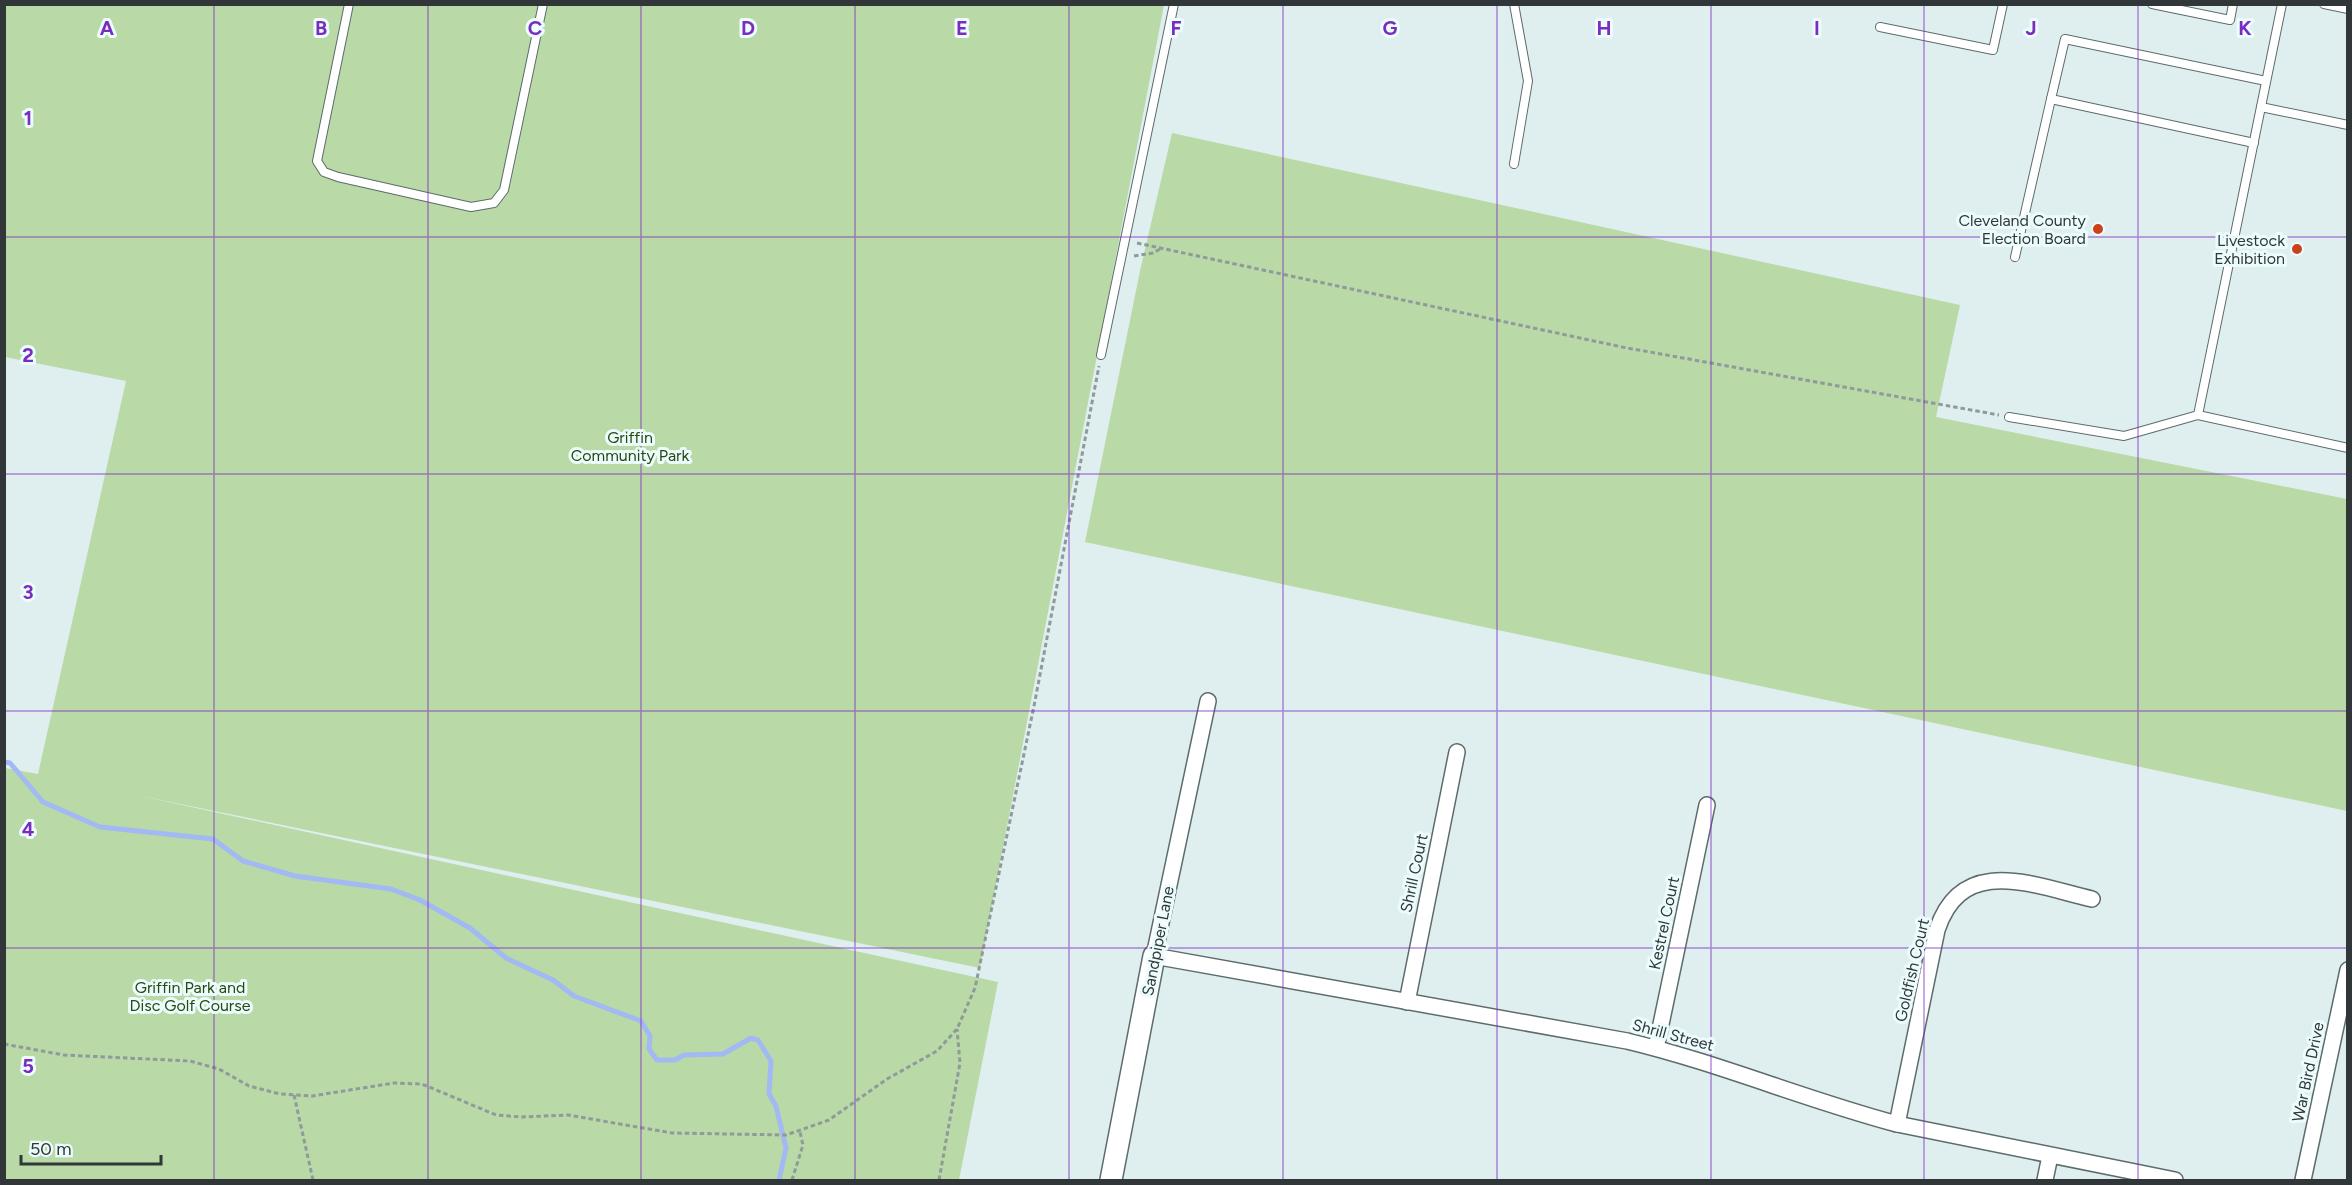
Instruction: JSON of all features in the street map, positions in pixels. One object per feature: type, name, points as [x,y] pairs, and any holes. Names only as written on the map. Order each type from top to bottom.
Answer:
[{"type":"street","name":"Sandpiper Lane","points":[[1111,1180],[1154,956],[1208,701]]},
{"type":"street","name":"Shrill Court","points":[[1407,1002],[1457,752]]},
{"type":"street","name":"Kestrel Court","points":[[1656,1048],[1707,805]]},
{"type":"street","name":"Goldfish Court","points":[[1897,1124],[1937,930],[1943,912],[1953,899],[1974,884],[1996,880],[2092,899]]},
{"type":"street","name":"Shrill Street","points":[[1154,956],[1656,1048],[1690,1056],[1841,1108],[1897,1124],[2175,1180]]},
{"type":"street","name":"War Bird Drive","points":[[2303,1180],[2348,970]]},
{"type":"street","points":[[2044,1180],[2050,1156]]},
{"type":"lane","points":[[349,4],[317,161],[324,172],[338,177],[471,207],[494,203],[504,190],[543,4]]},
{"type":"lane","points":[[1101,355],[1174,4]]},
{"type":"lane","points":[[1514,4],[1528,81],[1514,164]]},
{"type":"lane","points":[[1880,27],[1993,50],[2003,4]]},
{"type":"lane","points":[[2152,4],[2230,20],[2233,4]]},
{"type":"lane","points":[[2198,415],[2282,4]]},
{"type":"lane","points":[[2324,4],[2348,9]]},
{"type":"lane","points":[[2015,257],[2065,39],[2266,81]]},
{"type":"lane","points":[[2051,99],[2254,142]]},
{"type":"lane","points":[[2261,107],[2348,125]]},
{"type":"lane","points":[[2009,417],[2124,436],[2198,415],[2348,448]]},
{"type":"path","points":[[1125,240],[1622,347],[1892,394],[2009,417]]},
{"type":"path","points":[[1121,256],[1153,253],[1164,248]]},
{"type":"path","points":[[4,1044],[64,1055],[190,1061],[219,1070],[249,1086],[294,1095],[312,1096],[394,1083],[422,1084],[496,1114],[522,1117],[568,1115],[651,1131],[786,1135],[829,1120],[887,1079],[937,1052],[957,1029],[975,988],[1101,355]]},
{"type":"path","points":[[939,1180],[960,1063],[957,1029]]},
{"type":"path","points":[[294,1095],[313,1180]]},
{"type":"path","points":[[792,1180],[803,1145],[800,1132]]},
{"type":"green space","name":"Griffin Community Park","points":[[4,5],[1164,5],[980,968],[136,795],[998,982],[959,1180],[5,1180],[5,768],[38,774],[126,381],[5,357]]},
{"type":"green space","points":[[1172,133],[1960,305],[1936,417],[2347,499],[2347,811],[1085,542],[1140,271]]},
{"type":"waterway","points":[[4,762],[10,763],[43,802],[100,827],[213,839],[243,861],[295,876],[391,889],[420,900],[470,928],[506,958],[553,980],[574,996],[641,1021],[650,1036],[649,1049],[657,1060],[675,1060],[684,1055],[723,1054],[751,1038],[758,1040],[771,1061],[769,1094],[776,1106],[786,1148],[779,1180]]},
{"type":"place","name":"Cleveland County Election Board","points":[[2098,229]]},
{"type":"place","name":"Livestock Exhibition","points":[[2297,249]]},
{"type":"park label","name":"Griffin Park and Disc Golf Course","points":[[190,996]]}]
